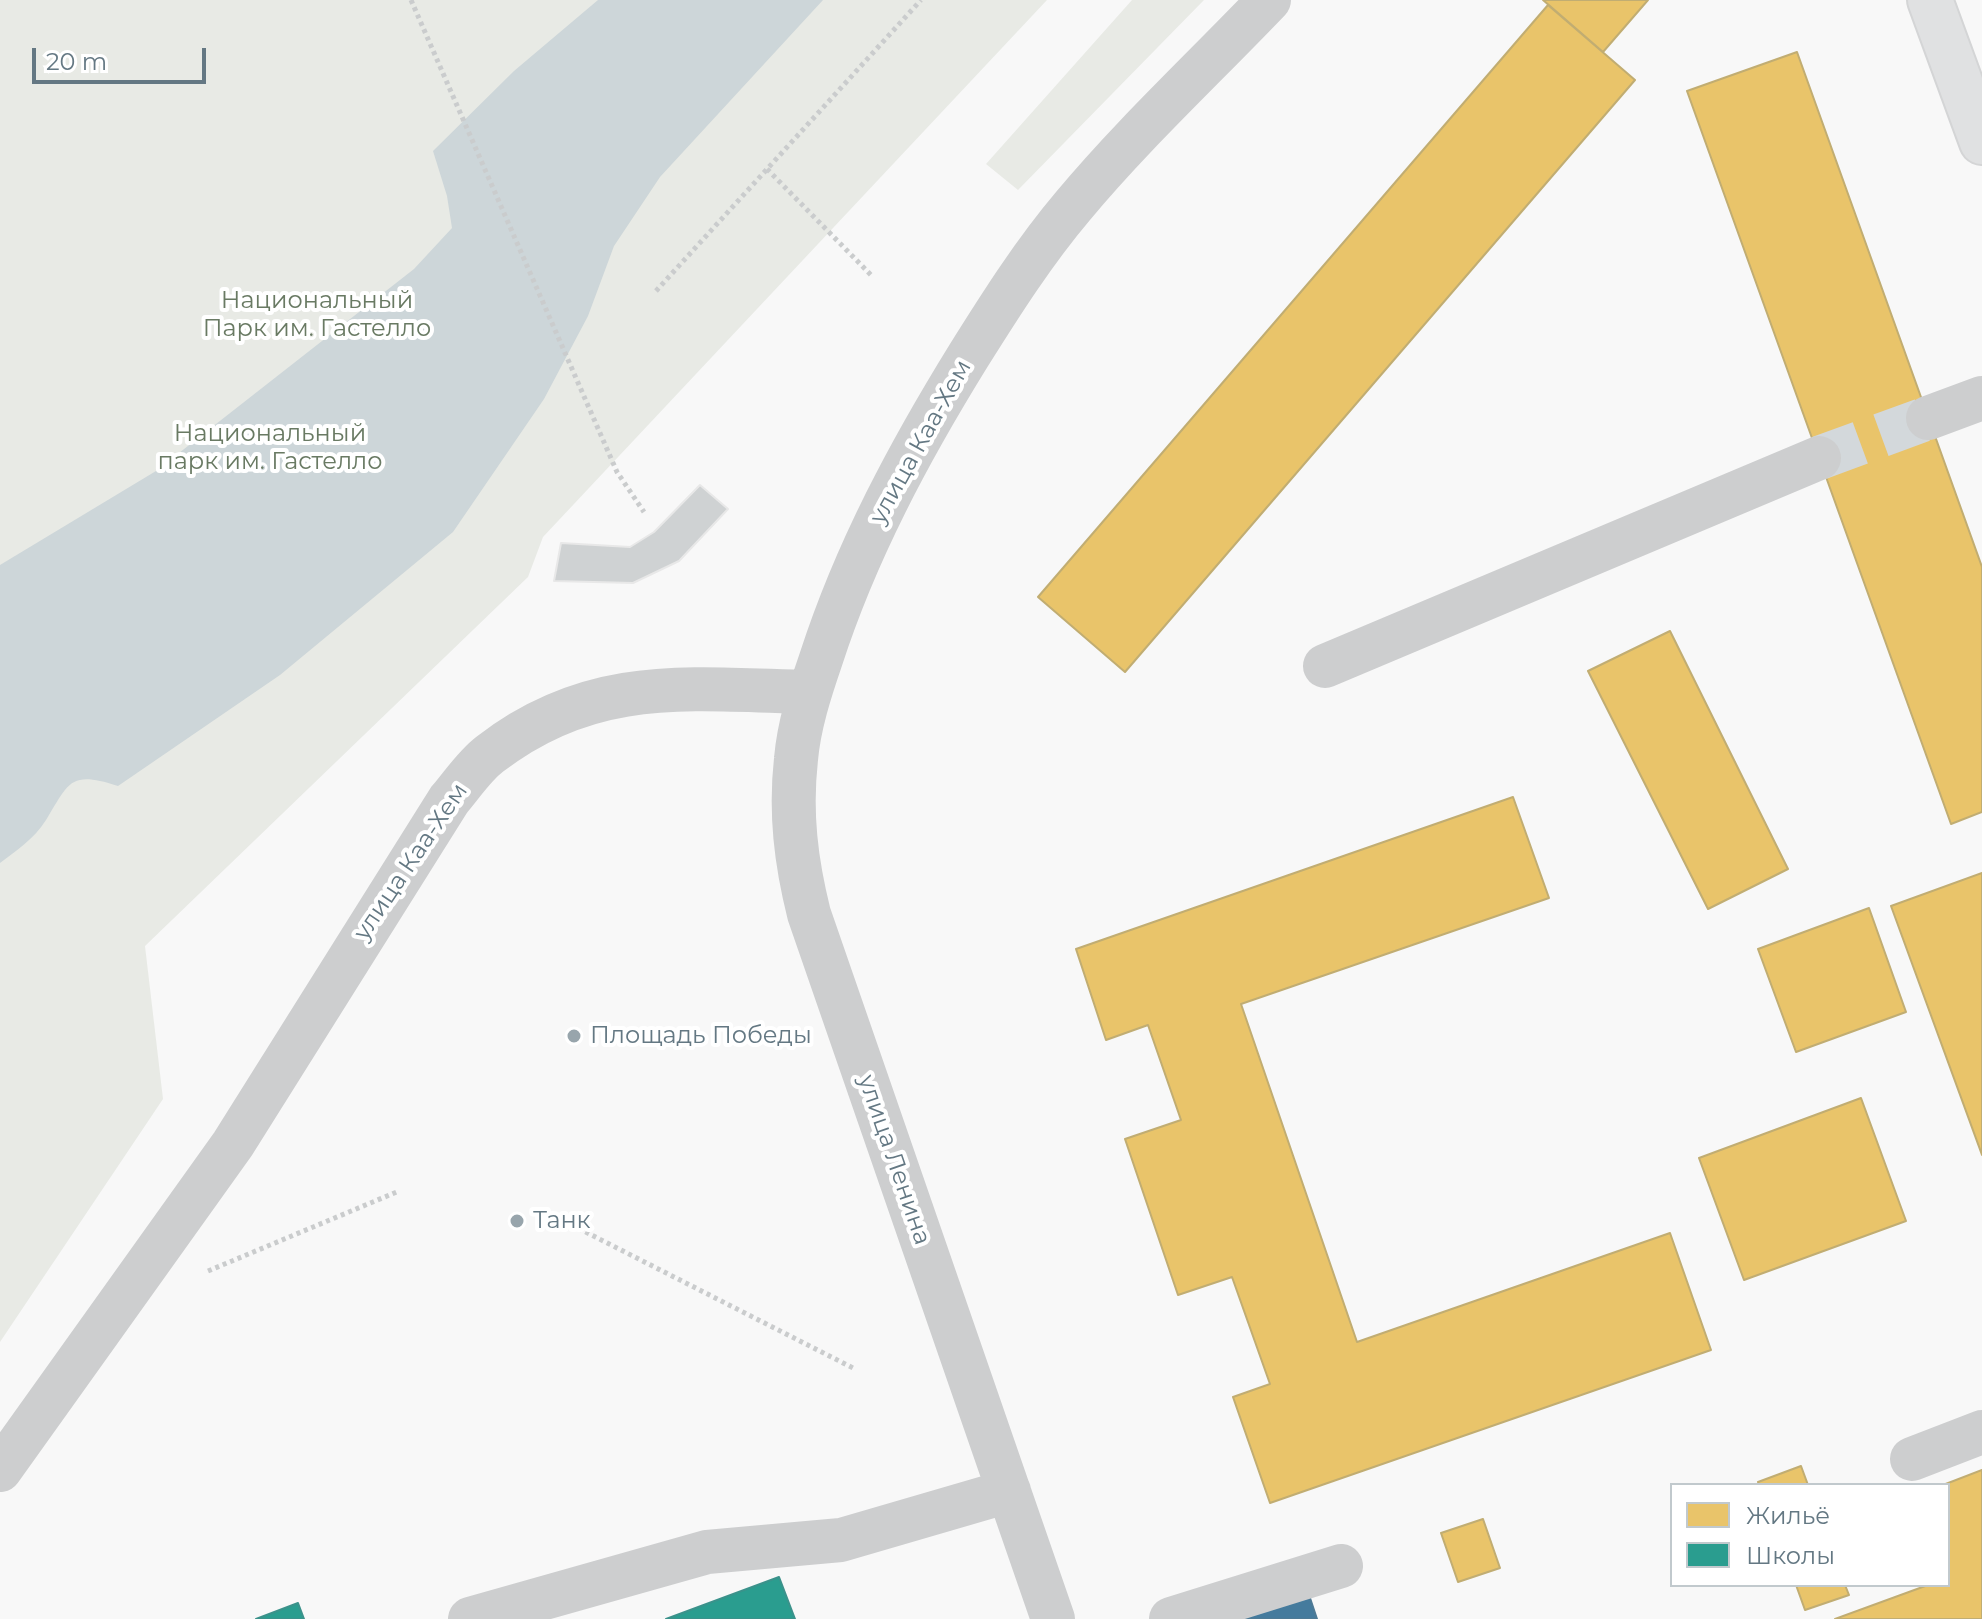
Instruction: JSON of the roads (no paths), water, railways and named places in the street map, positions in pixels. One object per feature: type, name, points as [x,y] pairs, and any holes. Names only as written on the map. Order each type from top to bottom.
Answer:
[{"type":"main road","points":[[1930,0],[1982,142]]},
{"type":"street","name":"улица Каа-Хем","points":[[0,1470],[233,1144],[449,800],[487,756],[535,724],[574,707],[615,695],[660,688],[810,692],[835,615],[871,530],[922,432],[1001,304],[1073,206],[1269,0]]},
{"type":"street","points":[[1928,418],[1982,398]]},
{"type":"street","points":[[1325,666],[1819,458]]},
{"type":"street","name":"улица Ленина","points":[[810,692],[796,755],[792,807],[796,862],[826,968],[1053,1619]]},
{"type":"street","points":[[1912,1459],[1982,1432]]},
{"type":"street","points":[[470,1619],[707,1552],[841,1540],[1009,1491]]},
{"type":"street","points":[[1171,1619],[1341,1566]]},
{"type":"tunnel","points":[[1819,458],[1928,418]]},
{"type":"place","name":"Площадь Победы","points":[[574,1036]]},
{"type":"place","name":"Танк","points":[[517,1221]]},
{"type":"park label","name":"Национальный Парк им. Гастелло","points":[[317,315]]},
{"type":"park label","name":"Национальный парк им. Гастелло","points":[[270,448]]}]
